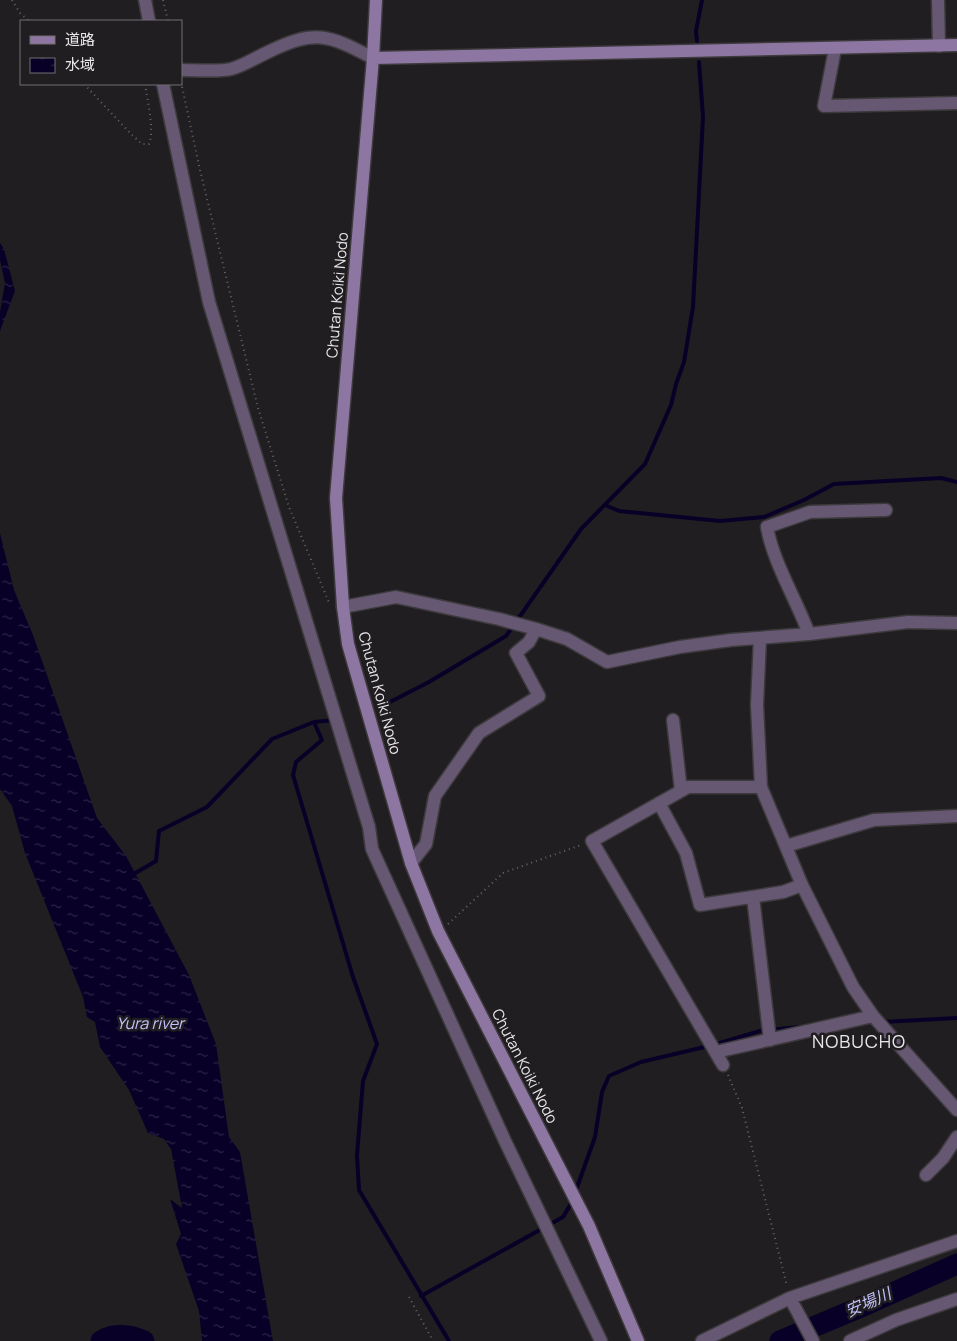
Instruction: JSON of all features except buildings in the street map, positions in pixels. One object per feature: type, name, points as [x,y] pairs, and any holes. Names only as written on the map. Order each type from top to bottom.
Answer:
[{"type":"street","points":[[145,0],[149,20]]},
{"type":"street","name":"Chutan Koiki Nodo","points":[[376,0],[374,58],[336,498],[338,609],[411,863],[438,932],[589,1226],[638,1341]]},
{"type":"street","points":[[938,0],[939,46]]},
{"type":"street","points":[[182,70],[231,70],[280,46],[304,37],[324,37],[342,42],[374,58],[957,46]]},
{"type":"street","points":[[835,49],[824,106],[957,103]]},
{"type":"street","points":[[163,85],[209,302],[366,818],[372,848],[505,1141],[601,1341]]},
{"type":"street","points":[[809,634],[770,545],[767,527],[810,512],[886,510]]},
{"type":"street","points":[[338,609],[396,597],[499,619],[567,639],[607,662],[680,647],[760,638],[908,622],[957,623]]},
{"type":"street","points":[[411,863],[426,844],[436,796],[479,733],[538,696],[516,653],[529,642],[530,628]]},
{"type":"street","points":[[760,638],[758,705],[761,787],[802,885],[853,987],[873,1016],[957,1110]]},
{"type":"street","points":[[673,720],[681,791]]},
{"type":"street","points":[[723,1065],[592,841],[688,787],[761,787]]},
{"type":"street","points":[[658,803],[686,853],[700,905],[783,892],[802,885]]},
{"type":"street","points":[[786,846],[874,820],[957,816]]},
{"type":"street","points":[[753,897],[770,1040]]},
{"type":"street","points":[[716,1052],[873,1016]]},
{"type":"street","points":[[926,1174],[943,1158],[957,1136]]},
{"type":"street","points":[[702,1341],[790,1298],[957,1240]]},
{"type":"street","points":[[790,1298],[813,1341]]},
{"type":"street","points":[[850,1341],[896,1320],[957,1299]]},
{"type":"path","points":[[12,0],[28,20]]},
{"type":"path","points":[[163,0],[168,20]]},
{"type":"path","points":[[85,85],[131,134],[142,144],[148,144],[150,141],[150,126],[145,85]]},
{"type":"path","points":[[182,85],[200,170],[258,408],[289,507],[338,609]]},
{"type":"path","points":[[438,932],[455,919],[503,874],[592,841]]},
{"type":"path","points":[[723,1065],[742,1108],[790,1298]]},
{"type":"path","points":[[409,1297],[433,1341]]},
{"type":"water","points":[[0,243],[4,249],[15,291],[0,331],[0,312],[5,283],[0,260]]},
{"type":"water","name":"Yura river","points":[[0,533],[14,590],[33,635],[97,818],[126,856],[189,975],[216,1044],[229,1137],[240,1152],[273,1341],[202,1341],[199,1311],[176,1244],[181,1234],[170,1199],[182,1208],[171,1149],[164,1139],[148,1133],[129,1090],[100,1047],[95,1022],[87,1017],[83,997],[25,853],[12,806],[0,789]]},
{"type":"waterway","points":[[697,41],[696,31],[702,0]]},
{"type":"waterway","points":[[386,704],[429,682],[506,636],[581,529],[645,464],[671,405],[684,362],[693,307],[703,117],[699,62]]},
{"type":"waterway","points":[[605,505],[619,511],[720,521],[764,517],[804,500],[834,484],[941,478],[957,482]]},
{"type":"waterway","points":[[132,875],[156,861],[159,831],[207,807],[272,739],[314,722],[335,720]]},
{"type":"waterway","points":[[314,722],[322,740],[296,762],[293,775],[353,977],[377,1044],[363,1081],[357,1155],[359,1190],[449,1341]]},
{"type":"waterway","points":[[882,1022],[957,1018]]},
{"type":"waterway","points":[[575,1193],[595,1137],[602,1092],[609,1076],[641,1062],[713,1045],[760,1031],[798,1027]]},
{"type":"waterway","points":[[421,1296],[563,1217],[572,1202]]},
{"type":"waterway","name":"安場川","points":[[780,1341],[957,1264]]},
{"type":"waterway","points":[[101,1341],[106,1338],[122,1335],[144,1341]]},
{"type":"district","name":"NOBUCHO","points":[[859,1041]]}]
